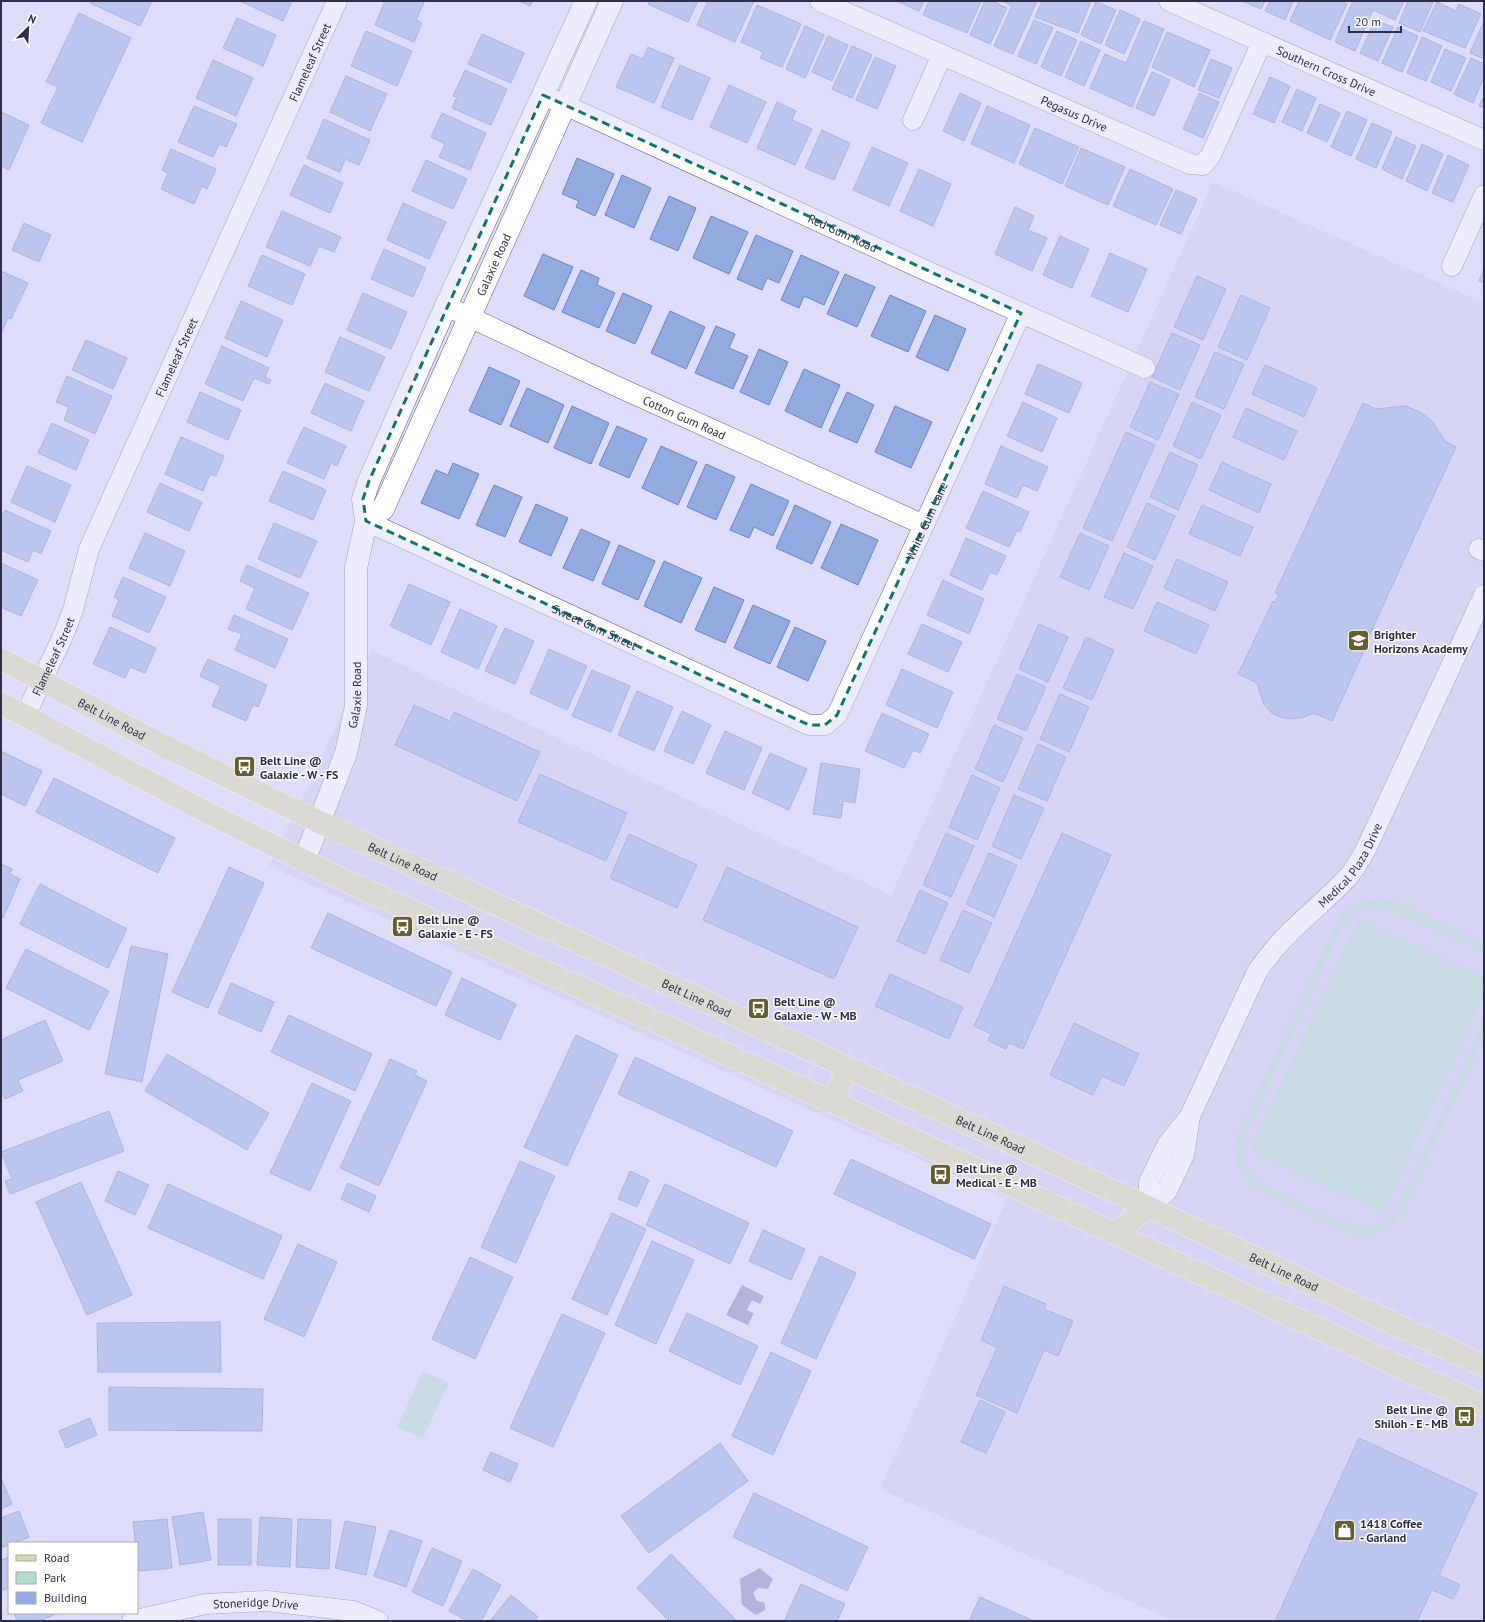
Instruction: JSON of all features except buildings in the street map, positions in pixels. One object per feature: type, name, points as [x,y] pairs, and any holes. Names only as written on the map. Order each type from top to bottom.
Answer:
[{"type":"main road","name":"Belt Line Road","points":[[1,659],[162,745],[319,822],[1148,1207],[1484,1366]]},
{"type":"main road","points":[[1,704],[206,812],[304,861],[832,1102],[1484,1406]]},
{"type":"main road","points":[[832,1102],[848,1067]]},
{"type":"main road","points":[[1115,1234],[1148,1207]]},
{"type":"street","name":"Flameleaf Street","points":[[25,716],[73,610],[89,549],[337,1]]},
{"type":"street","name":"Galaxie Road","points":[[304,861],[346,753],[356,706],[356,568],[366,521],[363,499],[369,481],[446,306],[586,1]]},
{"type":"street","name":"Galaxie Road","points":[[366,521],[383,509],[612,1]]},
{"type":"street","name":"Pegasus Drive","points":[[820,1],[1190,164],[1202,166],[1211,155],[1262,42]]},
{"type":"street","name":"Southern Cross Drive","points":[[1169,1],[1484,140]]},
{"type":"street","points":[[913,120],[942,55]]},
{"type":"street","name":"Red Gum Road","points":[[543,95],[1144,368]]},
{"type":"street","points":[[1452,266],[1484,194]]},
{"type":"street","name":"Cotton Gum Road","points":[[446,306],[469,318],[924,525]]},
{"type":"street","name":"White Gum Lane","points":[[825,725],[837,715],[1021,313]]},
{"type":"street","name":"Sweet Gum Street","points":[[366,521],[809,725],[825,725]]},
{"type":"street","name":"Medical Plaza Drive","points":[[1148,1207],[1167,1191],[1184,1155],[1190,1116],[1257,972],[1270,951],[1296,924],[1348,877],[1366,849],[1484,595]]},
{"type":"street","name":"Stoneridge Drive","points":[[132,1621],[205,1604],[267,1601],[353,1611],[378,1621]]},
{"type":"highlighted area","points":[[543,95],[1021,313],[837,715],[825,725],[809,725],[366,521],[363,499],[369,481]]},
{"type":"shaded area","points":[[1213,182],[1484,303],[1484,1621],[1173,1621],[880,1489],[1007,1199],[269,866],[307,789],[371,650],[891,895]]},
{"type":"green space","points":[[1372,899],[1391,899],[1481,941],[1484,944],[1484,956],[1477,949],[1386,908],[1367,910],[1347,922],[1342,927],[1245,1136],[1244,1159],[1253,1176],[1266,1186],[1334,1218],[1361,1225],[1371,1225],[1382,1220],[1398,1206],[1484,1019],[1484,1038],[1405,1209],[1387,1228],[1373,1233],[1356,1234],[1347,1233],[1254,1188],[1238,1168],[1235,1155],[1237,1134],[1339,916],[1352,906]]},
{"type":"green space","points":[[1358,918],[1484,977],[1484,996],[1383,1213],[1249,1151]]},
{"type":"green space","points":[[423,1371],[449,1383],[423,1438],[397,1427]]},
{"type":"water","points":[[742,1285],[764,1296],[760,1304],[752,1300],[747,1310],[754,1313],[748,1325],[726,1315]]},
{"type":"water","points":[[760,1568],[773,1579],[768,1589],[758,1588],[753,1593],[757,1601],[765,1603],[765,1610],[756,1615],[742,1605],[740,1579]]},
{"type":"place","name":"Brighter Horizons Academy","points":[[1358,641]]},
{"type":"place","name":"Belt Line @ Galaxie - W - FS","points":[[245,767]]},
{"type":"place","name":"Belt Line @ Galaxie - E - FS","points":[[402,926]]},
{"type":"place","name":"Belt Line @ Galaxie - W - MB","points":[[759,1008]]},
{"type":"place","name":"Belt Line @ Medical - E - MB","points":[[941,1175]]},
{"type":"place","name":"Belt Line @ Shiloh - E - MB","points":[[1464,1416]]},
{"type":"place","name":"1418 Coffee - Garland","points":[[1344,1530]]}]
